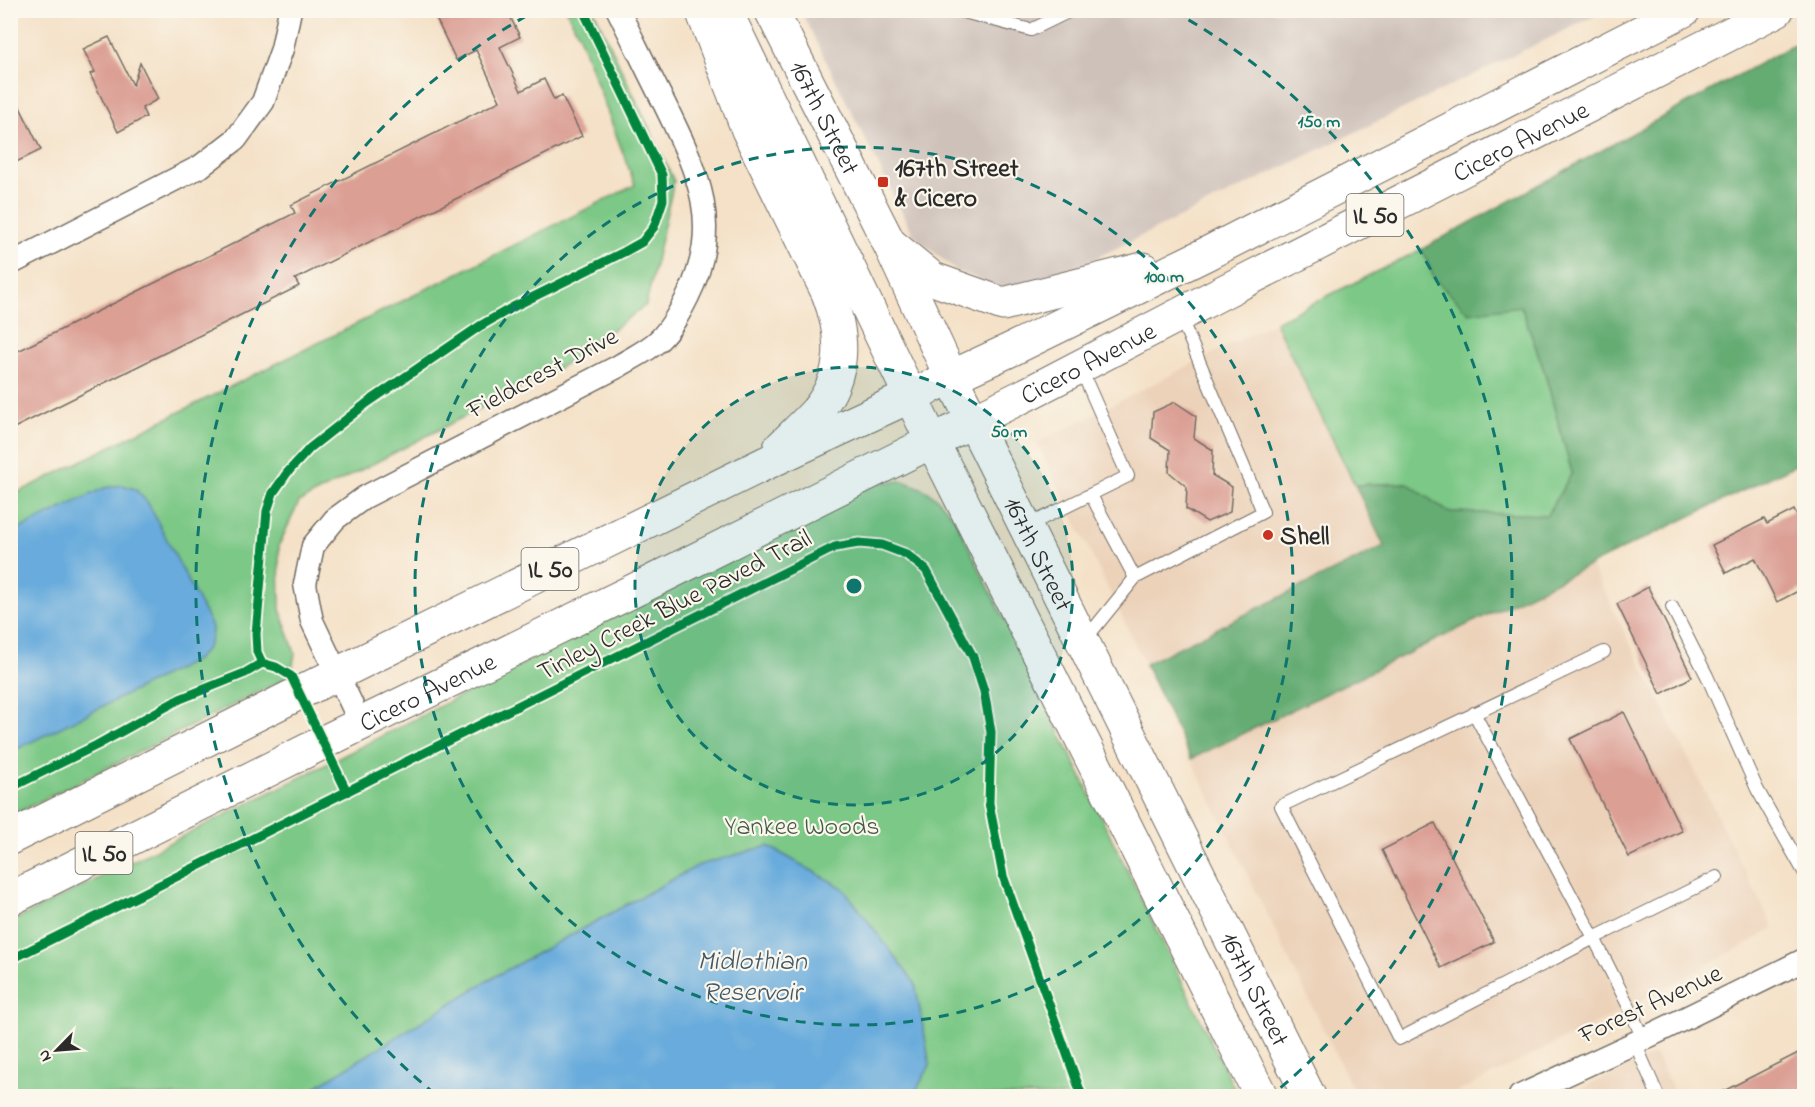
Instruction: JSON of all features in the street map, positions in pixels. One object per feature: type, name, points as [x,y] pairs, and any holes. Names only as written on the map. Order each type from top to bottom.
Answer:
[{"type":"main road","points":[[702,10],[748,130],[828,293],[839,327],[838,366],[832,386],[817,411],[764,464]]},
{"type":"main road","name":"167th Street","points":[[725,10],[932,441],[1261,1096]]},
{"type":"main road","name":"167th Street","points":[[771,10],[889,243],[951,377],[1310,1096]]},
{"type":"main road","name":"Cicero Avenue","points":[[10,838],[764,464],[1206,254],[1684,10]]},
{"type":"main road","name":"Cicero Avenue","points":[[10,899],[973,421],[1777,10]]},
{"type":"main road","points":[[889,243],[933,279],[1003,304],[1206,254]]},
{"type":"street","points":[[10,264],[201,166],[236,139],[263,102],[282,49],[290,10]]},
{"type":"street","name":"Fieldcrest Drive","points":[[361,724],[312,621],[304,584],[313,546],[335,519],[365,497],[619,366],[658,341],[678,316],[693,286],[705,244],[706,221],[697,175],[618,10]]},
{"type":"street","name":"Forest Avenue","points":[[1520,1096],[1549,1090],[1639,1041],[1804,960]]},
{"type":"lane","points":[[956,10],[1031,30],[1072,10]]},
{"type":"lane","points":[[1083,642],[1135,578],[1263,512],[1179,315]]},
{"type":"lane","points":[[1026,527],[1128,476],[1080,367]]},
{"type":"lane","points":[[1091,495],[1135,578]]},
{"type":"lane","points":[[1672,607],[1707,676],[1757,789],[1804,872]]},
{"type":"lane","points":[[1604,652],[1281,806],[1399,1039],[1717,877]]},
{"type":"lane","points":[[1474,714],[1629,1007],[1658,1096]]},
{"type":"shaded area","points":[[801,11],[1605,11],[1073,269],[1008,290],[955,270],[913,234]]},
{"type":"shaded area","points":[[1275,322],[1384,546],[1145,664],[1037,443]]},
{"type":"shaded area","points":[[1589,561],[1774,929],[1629,1007],[1449,1096],[1356,1096],[1191,759]]},
{"type":"shaded area","points":[[1655,1054],[1676,1096],[1566,1096]]},
{"type":"green space","points":[[567,11],[594,11],[674,181],[646,305],[562,366],[299,502],[279,545],[280,609],[295,653],[291,676],[11,816],[11,496],[635,185],[578,33]]},
{"type":"green space","points":[[1804,39],[1804,461],[1191,759],[1145,664],[1384,546],[1355,485],[1407,483],[1448,512],[1547,515],[1572,473],[1544,370],[1521,306],[1469,313],[1434,278],[1422,249]]},
{"type":"green space","points":[[1422,249],[1434,278],[1521,306],[1544,370],[1572,473],[1547,515],[1448,512],[1407,483],[1355,485],[1275,322]]},
{"type":"green space","name":"Yankee Woods","points":[[902,481],[933,495],[956,521],[1238,1096],[11,1096],[11,922],[335,760],[875,483]]},
{"type":"water","points":[[122,485],[135,489],[148,503],[212,627],[210,642],[196,660],[11,752],[11,533],[104,488]]},
{"type":"water","name":"Midlothian Reservoir","points":[[768,846],[843,888],[915,983],[930,1065],[913,1096],[301,1096],[492,978],[699,865]]},
{"type":"building","points":[[432,10],[507,10],[520,37],[500,47],[521,91],[544,79],[554,100],[562,96],[582,136],[295,279],[299,286],[10,430],[10,355],[295,213],[291,205],[500,101],[476,50],[456,60]]},
{"type":"building","points":[[109,37],[133,85],[140,63],[158,99],[142,108],[146,117],[118,132],[90,74],[95,72],[83,49]]},
{"type":"building","points":[[10,87],[41,150],[10,165]]},
{"type":"building","name":"Shell","points":[[1175,402],[1196,416],[1194,438],[1213,450],[1212,475],[1232,487],[1230,512],[1207,522],[1186,509],[1187,487],[1169,472],[1170,450],[1151,438],[1153,412]]},
{"type":"building","points":[[1794,510],[1804,531],[1804,588],[1777,602],[1755,558],[1726,573],[1712,545],[1764,519],[1767,524]]},
{"type":"building","points":[[1648,587],[1692,677],[1661,694],[1617,604]]},
{"type":"building","points":[[1624,712],[1682,831],[1629,857],[1570,739]]},
{"type":"building","points":[[1435,823],[1494,942],[1441,968],[1382,850]]},
{"type":"building","points":[[1804,1050],[1804,1096],[1714,1096]]},
{"type":"cycle path","points":[[347,792],[291,676],[276,667],[262,663],[257,652],[256,634],[267,511],[273,493],[287,473],[310,448],[367,403],[480,326],[642,242],[654,227],[663,200],[662,175],[583,10]]},
{"type":"cycle path","name":"Tinley Creek Blue Paved Trail","points":[[10,960],[835,547],[859,543],[882,545],[906,554],[926,570],[973,657],[984,691],[991,732],[989,803],[1003,876],[1082,1096]]},
{"type":"cycle path","points":[[10,788],[97,745],[180,699],[245,673],[262,663]]},
{"type":"place","name":"167th Street & Cicero","points":[[883,182]]},
{"type":"place","name":"Shell","points":[[1268,535]]}]
